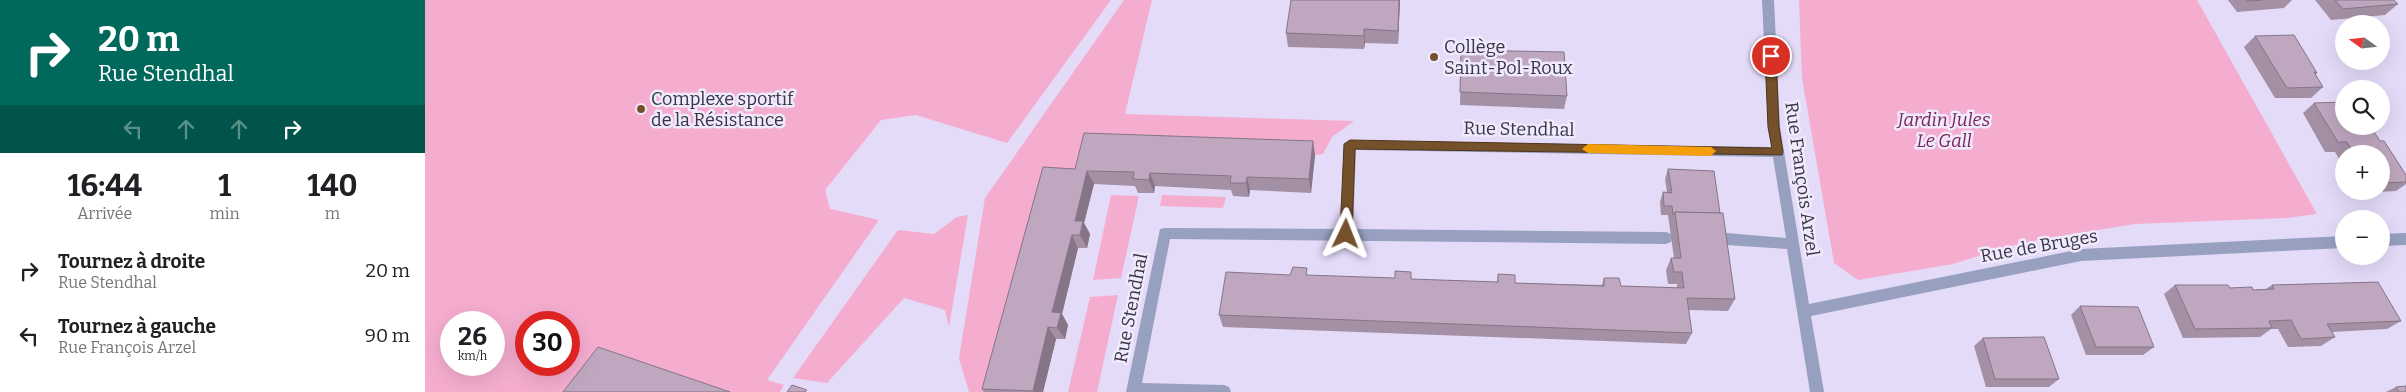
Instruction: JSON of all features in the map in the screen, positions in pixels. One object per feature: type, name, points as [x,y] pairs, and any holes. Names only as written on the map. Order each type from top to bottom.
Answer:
[{"type":"street","name":"Rue François Arzel","points":[[1768,0],[1774,127],[1817,392]]},
{"type":"street","name":"Rue Stendhal","points":[[1346,234],[1350,144],[1778,152]]},
{"type":"street","name":"Rue Stendhal","points":[[1134,391],[1165,232],[1666,238]]},
{"type":"street","points":[[1726,239],[1793,244]]},
{"type":"street","points":[[2390,240],[2406,239]]},
{"type":"street","name":"Rue de Bruges","points":[[1804,311],[2081,255],[2335,242]]},
{"type":"street","points":[[1134,391],[1224,392]]},
{"type":"green space","name":"Complexe sportif de la Résistance","points":[[425,0],[1111,0],[1007,143],[916,115],[881,120],[825,190],[830,209],[879,220],[767,380],[784,385],[780,392],[425,392]]},
{"type":"green space","points":[[1124,0],[1152,0],[1125,114],[1354,121],[1332,137],[1323,154],[1315,155],[1090,147],[993,392],[969,392],[959,358],[985,198]]},
{"type":"green space","name":"Jardin Jules Le Gall","points":[[1799,0],[2197,0],[2317,214],[2286,218],[2135,224],[2043,239],[2007,247],[1953,264],[1858,280],[1834,263],[1802,78]]},
{"type":"green space","points":[[1111,195],[1139,196],[1121,278],[1093,280]]},
{"type":"green space","points":[[1162,195],[1226,197],[1223,208],[1160,206]]},
{"type":"green space","points":[[968,215],[949,327],[945,310],[904,298],[827,383],[793,378],[898,230],[934,234],[957,217]]},
{"type":"green space","points":[[1118,295],[1097,392],[1068,392],[1090,297]]},
{"type":"building","points":[[1291,0],[1399,0],[1398,31],[1364,29],[1364,36],[1286,33]]},
{"type":"building","points":[[2335,0],[2394,0],[2398,4],[2343,9]]},
{"type":"building","points":[[2294,35],[2317,73],[2314,72],[2323,87],[2287,88],[2255,36]]},
{"type":"building","points":[[1461,50],[1564,52],[1567,96],[1460,92]]},
{"type":"building","points":[[2335,102],[2335,135],[2376,135],[2380,141],[2384,141],[2387,145],[2349,145],[2347,142],[2338,142],[2314,103]]},
{"type":"building","points":[[1084,133],[1313,141],[1309,179],[1247,177],[1246,183],[1230,183],[1231,176],[1150,173],[1149,180],[1133,179],[1134,172],[1087,171],[1075,221],[1083,221],[1080,235],[1072,235],[1052,312],[1061,313],[1057,328],[1048,327],[1033,391],[982,389],[1043,167],[1075,169]]},
{"type":"building","points":[[2390,150],[2406,175],[2406,182],[2390,183]]},
{"type":"building","points":[[1668,169],[1714,171],[1720,213],[1675,212],[1673,215],[1672,206],[1664,206],[1663,192],[1672,193]]},
{"type":"building","points":[[1675,212],[1723,213],[1735,299],[1687,298],[1692,333],[1219,315],[1226,272],[1290,275],[1293,267],[1307,268],[1306,275],[1395,278],[1395,271],[1411,272],[1411,279],[1498,282],[1498,274],[1515,275],[1515,283],[1604,286],[1604,278],[1619,278],[1621,286],[1684,288],[1682,272],[1674,272],[1671,258],[1681,258]]},
{"type":"building","points":[[2378,282],[2401,321],[2327,324],[2335,337],[2301,339],[2291,320],[2269,321],[2272,328],[2195,329],[2175,285],[2228,285],[2230,288],[2252,287],[2253,290],[2274,289],[2272,285]]},
{"type":"building","points":[[2080,306],[2138,307],[2154,347],[2096,347]]},
{"type":"building","points":[[2044,337],[2059,379],[1995,379],[1983,338]]},
{"type":"building","points":[[598,347],[730,392],[563,392],[575,376],[580,376],[580,370]]},
{"type":"building","points":[[792,385],[807,390],[805,392],[787,392]]},
{"type":"building","points":[[2406,386],[2406,392],[2399,392],[2396,387]]},
{"type":"slow traffic","points":[[1588,149],[1711,151]]},
{"type":"place","name":"Collège Saint-Pol-Roux","points":[[1434,57]]},
{"type":"place","name":"Complexe sportif de la Résistance","points":[[641,109]]},
{"type":"route","points":[[1346,234],[1350,144],[1778,152],[1774,127],[1771,56]]}]
